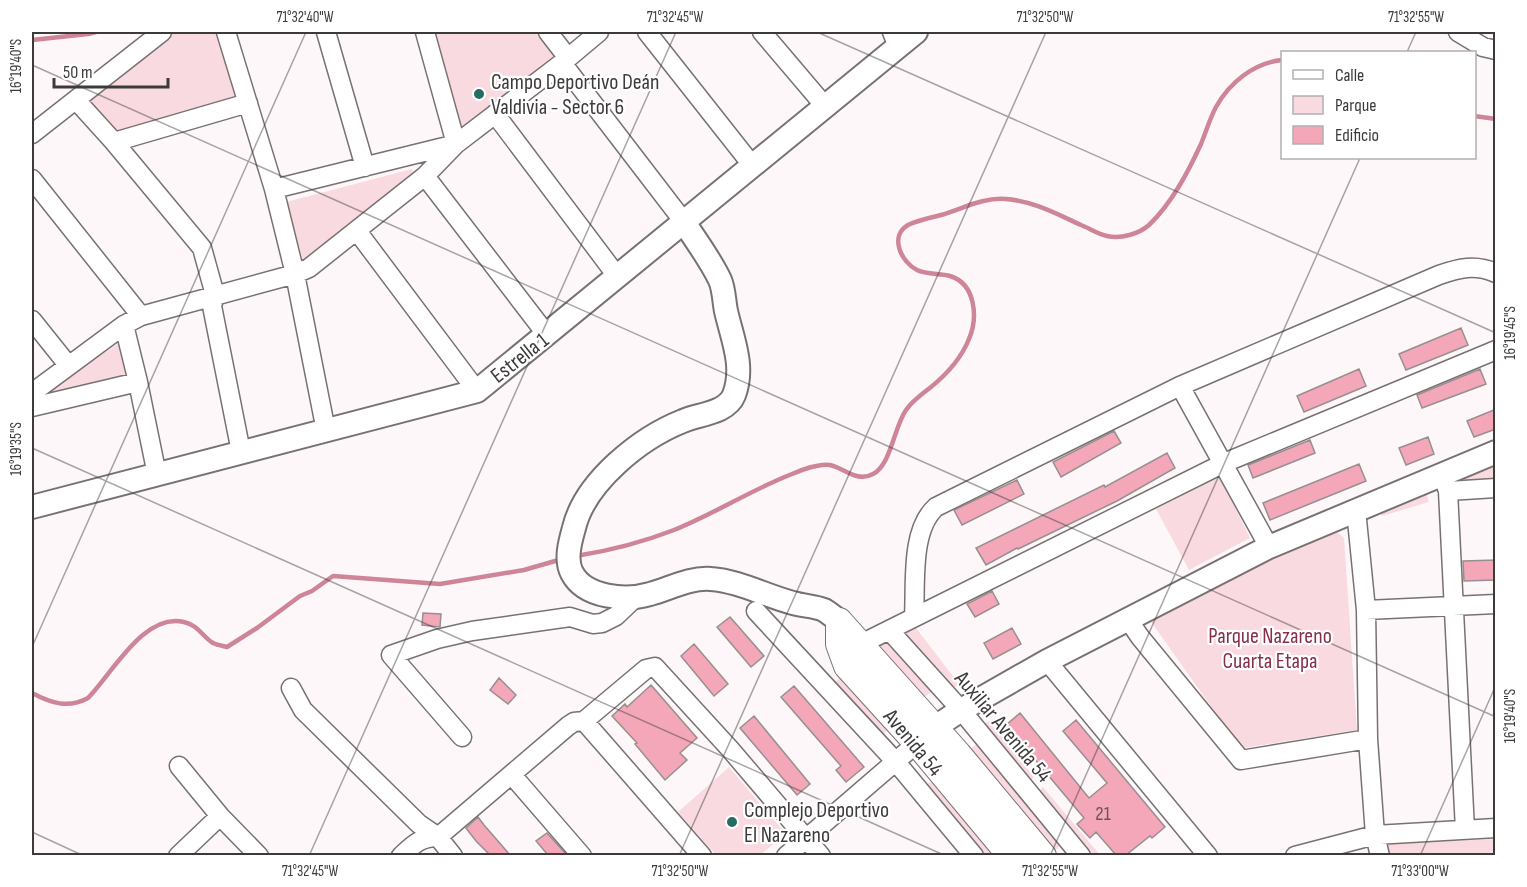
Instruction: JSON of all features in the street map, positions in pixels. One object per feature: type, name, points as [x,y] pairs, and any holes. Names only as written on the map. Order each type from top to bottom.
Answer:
[{"type":"main road","name":"Avenida 54","points":[[839,621],[852,652],[926,735],[1043,855]]},
{"type":"main road","name":"Avenida 54","points":[[926,735],[1011,855]]},
{"type":"street","points":[[32,134],[162,32]]},
{"type":"street","points":[[326,32],[365,167]]},
{"type":"street","points":[[425,32],[456,144]]},
{"type":"street","points":[[548,32],[565,60],[684,222],[721,282],[737,350],[738,377],[730,402],[716,410],[682,421],[630,453],[596,483],[581,508],[572,535],[569,557],[572,573],[586,588],[612,597],[648,595],[694,580],[708,578],[823,610],[839,621]]},
{"type":"street","points":[[32,393],[124,325],[141,316],[295,274],[309,268],[425,176],[456,144],[598,32]]},
{"type":"street","points":[[646,32],[752,165]]},
{"type":"street","points":[[762,32],[824,105]]},
{"type":"street","name":"Estrella 1","points":[[32,507],[477,391],[548,335],[824,105],[895,39],[916,32]]},
{"type":"street","points":[[1458,32],[1483,47],[1496,50]]},
{"type":"street","points":[[232,33],[295,274],[326,430]]},
{"type":"street","points":[[76,100],[202,248],[215,296],[212,306],[241,452]]},
{"type":"street","points":[[114,142],[249,103]]},
{"type":"street","points":[[495,114],[617,276]]},
{"type":"street","points":[[274,189],[456,144]]},
{"type":"street","points":[[425,176],[548,335]]},
{"type":"street","points":[[32,178],[141,316]]},
{"type":"street","points":[[357,231],[477,391]]},
{"type":"street","points":[[914,617],[919,539],[925,520],[936,507],[1180,386],[1439,274],[1473,267],[1496,273]]},
{"type":"street","points":[[32,320],[68,365]]},
{"type":"street","points":[[124,325],[157,475]]},
{"type":"street","points":[[852,652],[914,617],[1224,463],[1496,350]]},
{"type":"street","points":[[32,407],[138,382]]},
{"type":"street","points":[[1180,386],[1269,547]]},
{"type":"street","points":[[786,855],[926,735],[961,710],[1047,661],[1269,547],[1356,510],[1445,483],[1496,452]]},
{"type":"street","points":[[1445,483],[1496,488]]},
{"type":"street","points":[[1445,483],[1454,606],[1465,830]]},
{"type":"street","points":[[1356,510],[1366,610],[1368,738],[1375,835],[1380,855]]},
{"type":"street","points":[[462,737],[391,655],[437,639],[570,617],[594,624],[602,623],[616,616],[637,596]]},
{"type":"street","points":[[1366,610],[1496,603]]},
{"type":"street","points":[[756,611],[896,762],[974,855]]},
{"type":"street","points":[[1127,618],[1140,638],[1241,760],[1368,738]]},
{"type":"street","name":"Auxiliar Avenida 54","points":[[889,630],[961,710],[1082,855]]},
{"type":"street","points":[[1047,661],[1208,855]]},
{"type":"street","points":[[401,855],[419,840],[438,837],[568,726],[574,722],[584,721],[646,669],[655,667],[730,749],[821,855]]},
{"type":"street","points":[[291,688],[303,710],[419,824],[438,837],[453,855]]},
{"type":"street","points":[[584,721],[702,855]]},
{"type":"street","points":[[179,766],[220,816],[259,855]]},
{"type":"street","points":[[512,775],[582,855]]},
{"type":"street","points":[[178,855],[220,816]]},
{"type":"street","points":[[1296,855],[1375,835],[1496,828]]},
{"type":"green space","points":[[173,32],[216,32],[239,100],[114,133],[88,100]]},
{"type":"green space","name":"Campo Deportivo Deán Valdivia - Sector 6","points":[[432,32],[536,32],[556,57],[461,130]]},
{"type":"green space","points":[[412,169],[413,172],[303,260],[286,202]]},
{"type":"green space","points":[[119,343],[129,377],[36,400]]},
{"type":"green space","points":[[1495,460],[1495,480],[1460,482],[1460,476]]},
{"type":"green space","points":[[1220,477],[1250,538],[1189,570],[1156,509]]},
{"type":"green space","points":[[1425,489],[1429,502],[1382,516],[1379,509]]},
{"type":"green space","name":"Parque Nazareno Cuarta Etapa","points":[[1333,528],[1344,538],[1357,730],[1243,748],[1239,746],[1147,616]]},
{"type":"green space","points":[[916,628],[959,684],[953,689],[905,633]]},
{"type":"green space","points":[[887,640],[933,691],[920,700],[874,645]]},
{"type":"green space","points":[[843,674],[892,727],[880,736],[833,684]]},
{"type":"green space","points":[[989,721],[1034,777],[1031,780],[984,724]]},
{"type":"green space","points":[[978,743],[1062,844],[1051,854],[966,752]]},
{"type":"green space","points":[[729,767],[786,834],[760,855],[716,855],[678,812]]},
{"type":"green space","points":[[935,778],[1000,855],[983,855],[925,786]]},
{"type":"green space","points":[[1043,787],[1100,855],[1094,855],[1040,790]]},
{"type":"green space","points":[[1495,839],[1495,855],[1386,855],[1385,845],[1389,844]]},
{"type":"building","points":[[1461,328],[1468,345],[1406,370],[1399,354]]},
{"type":"building","points":[[1359,369],[1366,386],[1304,412],[1297,396]]},
{"type":"building","points":[[1480,369],[1486,384],[1422,408],[1417,395]]},
{"type":"building","points":[[1496,409],[1496,429],[1474,437],[1467,421]]},
{"type":"building","points":[[1114,431],[1121,443],[1061,477],[1053,462]]},
{"type":"building","points":[[1428,437],[1434,454],[1406,465],[1399,448]]},
{"type":"building","points":[[1310,440],[1315,453],[1253,478],[1248,465]]},
{"type":"building","points":[[1167,453],[1175,468],[1117,501],[986,565],[976,548],[1104,485],[1105,487]]},
{"type":"building","points":[[1359,464],[1366,481],[1270,520],[1263,503]]},
{"type":"building","points":[[1017,480],[1024,494],[962,525],[954,510]]},
{"type":"building","points":[[1496,560],[1496,580],[1464,581],[1463,561]]},
{"type":"building","points":[[992,591],[999,604],[975,617],[967,604]]},
{"type":"building","points":[[423,613],[441,614],[440,627],[422,625]]},
{"type":"building","points":[[730,617],[764,656],[751,667],[717,627]]},
{"type":"building","points":[[1012,628],[1021,644],[993,659],[984,643]]},
{"type":"building","points":[[694,644],[728,684],[714,696],[681,656]]},
{"type":"building","points":[[499,678],[516,695],[508,704],[490,690]]},
{"type":"building","points":[[651,685],[697,738],[680,753],[687,760],[665,780],[635,744],[637,743],[612,716],[625,704],[627,707]]},
{"type":"building","points":[[794,686],[864,767],[846,782],[836,770],[841,766],[781,697]]},
{"type":"building","points":[[1020,713],[1089,798],[1107,783],[1063,731],[1076,720],[1165,827],[1126,855],[1116,855],[1096,832],[1090,838],[1077,824],[1084,818],[1006,725]]},
{"type":"building","points":[[754,716],[810,784],[797,795],[740,728]]},
{"type":"building","points":[[478,817],[510,855],[490,855],[476,841],[466,828]]},
{"type":"building","points":[[547,833],[567,855],[548,855],[536,841]]},
{"type":"waterway","points":[[32,40],[96,32]]},
{"type":"waterway","points":[[576,556],[625,546],[674,530],[777,480],[811,467],[830,465],[862,477],[873,474],[884,463],[906,410],[958,360],[972,331],[973,303],[965,286],[950,276],[921,272],[911,266],[899,249],[898,242],[902,230],[916,222],[981,202],[1006,199],[1035,205],[1107,236],[1124,236],[1140,231],[1149,225],[1165,207],[1179,187],[1201,144],[1216,107],[1228,90],[1244,75],[1262,65],[1281,60]]},
{"type":"waterway","points":[[1476,116],[1496,119]]},
{"type":"waterway","points":[[32,693],[46,700],[67,704],[88,698],[142,635],[169,621],[189,623],[213,643],[227,647],[333,576],[440,584],[524,570],[562,559]]},
{"type":"place","name":"Campo Deportivo Deán Valdivia - Sector 6","points":[[479,94]]},
{"type":"place","name":"Complejo Deportivo El Nazareno","points":[[732,822]]}]
